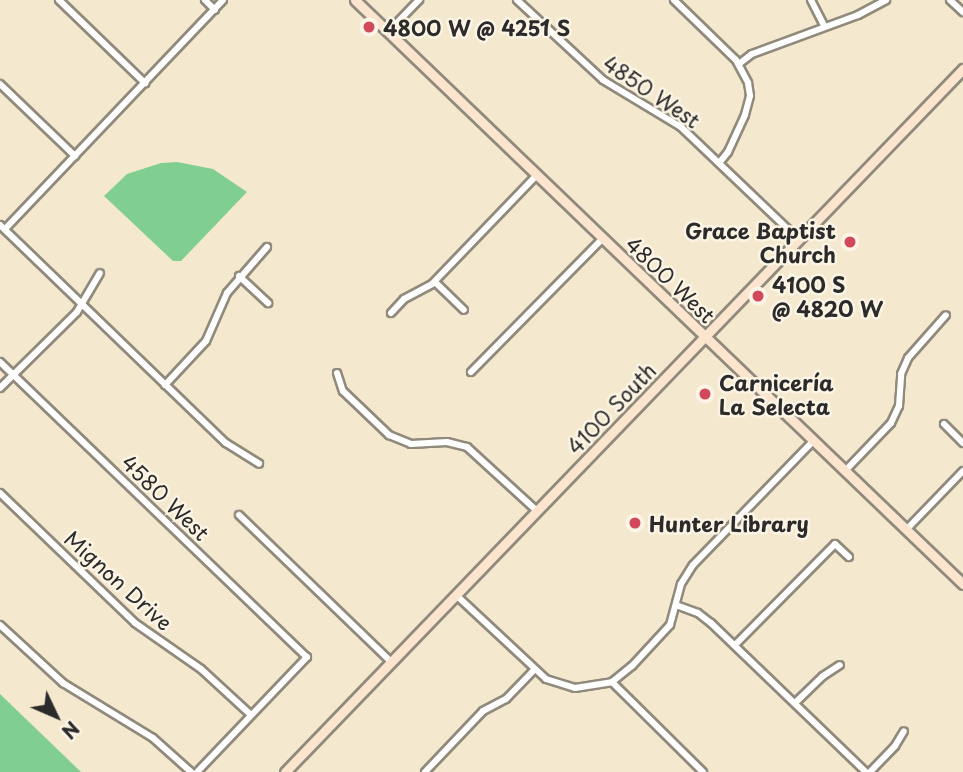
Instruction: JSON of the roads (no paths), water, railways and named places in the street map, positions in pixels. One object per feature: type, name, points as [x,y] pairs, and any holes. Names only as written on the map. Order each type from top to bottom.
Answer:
[{"type":"main road","name":"4800 West","points":[[355,0],[963,584]]},
{"type":"main road","name":"4100 South","points":[[285,772],[963,69]]},
{"type":"street","points":[[59,0],[145,83]]},
{"type":"street","points":[[205,0],[215,10]]},
{"type":"street","points":[[223,0],[75,156],[2,227],[226,443],[259,464]]},
{"type":"street","points":[[388,32],[419,0]]},
{"type":"street","name":"4850 West","points":[[517,0],[603,80],[674,122],[798,239]]},
{"type":"street","points":[[674,0],[739,64],[748,83],[749,103],[732,145],[719,163]]},
{"type":"street","points":[[811,0],[825,27]]},
{"type":"street","points":[[739,64],[752,54],[866,12],[886,0]]},
{"type":"street","points":[[950,0],[963,12]]},
{"type":"street","points":[[0,83],[75,156]]},
{"type":"street","points":[[391,313],[404,299],[435,282],[537,175]]},
{"type":"street","points":[[471,372],[603,238]]},
{"type":"street","points":[[165,384],[211,334],[227,293],[267,247]]},
{"type":"street","points":[[0,388],[15,376],[83,304],[100,273]]},
{"type":"street","points":[[239,276],[268,303]]},
{"type":"street","points":[[435,282],[464,310]]},
{"type":"street","points":[[845,471],[891,423],[899,406],[901,374],[908,358],[946,315]]},
{"type":"street","name":"4580 West","points":[[0,362],[307,657],[251,715]]},
{"type":"street","points":[[337,373],[343,391],[389,435],[411,444],[447,442],[467,447],[536,510]]},
{"type":"street","points":[[944,425],[963,443]]},
{"type":"street","points":[[456,594],[546,679],[575,688],[612,682],[665,632],[681,584],[693,565],[814,440]]},
{"type":"street","points":[[906,530],[963,471]]},
{"type":"street","name":"Mignon Drive","points":[[0,493],[135,623],[201,669],[251,715]]},
{"type":"street","points":[[239,515],[391,662]]},
{"type":"street","points":[[735,645],[835,544],[849,556]]},
{"type":"street","points":[[676,605],[698,613],[735,645],[868,772],[895,746],[904,731]]},
{"type":"street","points":[[0,625],[62,683],[153,737],[191,772]]},
{"type":"street","points":[[795,704],[825,674],[840,666]]},
{"type":"street","points":[[425,772],[481,714],[506,699],[534,670]]},
{"type":"street","points":[[612,682],[703,772]]},
{"type":"street","points":[[197,772],[251,715]]},
{"type":"place","name":"4800 W @ 4251 S","points":[[369,27]]},
{"type":"place","name":"Grace Baptist Church","points":[[850,242]]},
{"type":"place","name":"4100 S @ 4820 W","points":[[758,296]]},
{"type":"place","name":"Carnicería La Selecta","points":[[705,394]]},
{"type":"place","name":"Hunter Library","points":[[635,523]]}]
